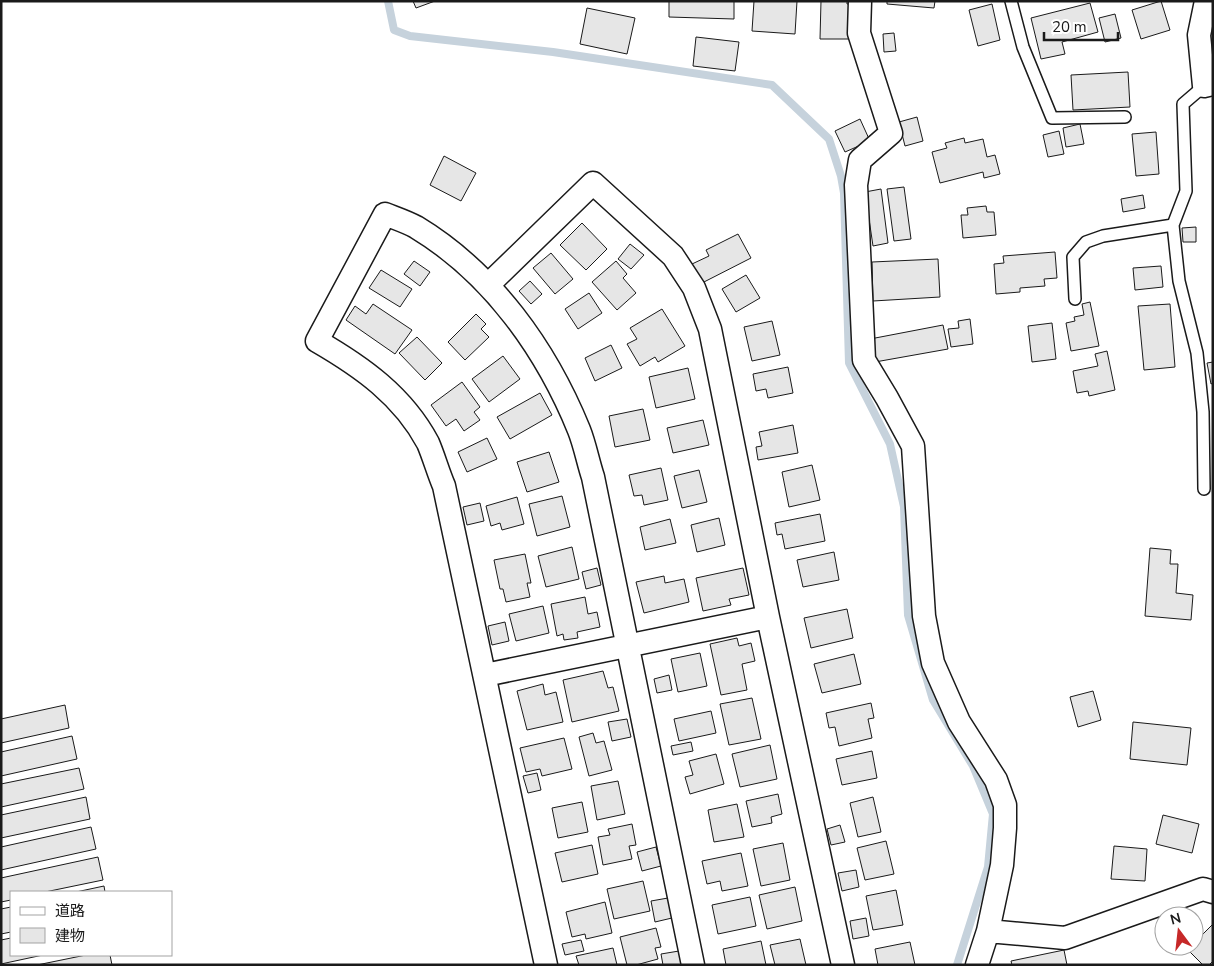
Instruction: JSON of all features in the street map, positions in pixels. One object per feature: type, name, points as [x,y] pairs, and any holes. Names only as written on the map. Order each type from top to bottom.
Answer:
[{"type":"street","points":[[860,1],[859,33],[891,133],[860,160],[856,185],[864,360],[913,446],[924,616],[933,663],[959,722],[996,780],[1005,805],[1002,865],[988,931],[977,965]]},
{"type":"street","points":[[1208,10],[1199,35],[1208,85]]},
{"type":"street","points":[[488,285],[593,183],[674,256],[694,288],[710,329],[768,616],[843,965]]},
{"type":"street","points":[[546,965],[444,486],[428,444],[406,409],[378,381],[352,361],[317,341],[385,214],[415,226],[440,244],[488,285],[514,316],[543,356],[563,393],[580,432],[593,478],[693,965]]},
{"type":"street","points":[[485,675],[768,616]]},
{"type":"street","points":[[988,931],[1065,938],[1203,889],[1213,892]]},
{"type":"lane","points":[[1011,1],[1023,47],[1052,118],[1125,117]]},
{"type":"lane","points":[[1204,489],[1203,412],[1197,353],[1179,281],[1173,226],[1186,191],[1183,104],[1208,85]]},
{"type":"lane","points":[[1075,298],[1073,257],[1086,242],[1103,236],[1173,226]]},
{"type":"building","points":[[413,1],[435,1],[416,8]]},
{"type":"building","points":[[669,1],[734,1],[734,19],[669,17]]},
{"type":"building","points":[[754,1],[797,1],[795,34],[752,31]]},
{"type":"building","points":[[821,1],[847,1],[847,4],[852,4],[851,39],[820,39]]},
{"type":"building","points":[[887,1],[935,1],[934,8],[887,4]]},
{"type":"building","points":[[1161,1],[1170,30],[1141,39],[1132,10]]},
{"type":"building","points":[[1090,3],[1098,32],[1062,42],[1065,54],[1041,59],[1031,18]]},
{"type":"building","points":[[992,4],[1000,40],[978,46],[969,10]]},
{"type":"building","points":[[587,8],[635,18],[627,54],[580,44]]},
{"type":"building","points":[[1115,14],[1121,38],[1105,42],[1099,18]]},
{"type":"building","points":[[894,33],[896,51],[884,52],[883,34]]},
{"type":"building","points":[[696,37],[739,42],[735,71],[693,66]]},
{"type":"building","points":[[1128,72],[1130,107],[1073,110],[1071,75]]},
{"type":"building","points":[[917,117],[923,141],[905,146],[899,122]]},
{"type":"building","points":[[860,119],[870,141],[845,152],[835,131]]},
{"type":"building","points":[[1080,124],[1084,144],[1066,147],[1063,128]]},
{"type":"building","points":[[1059,131],[1064,154],[1048,157],[1043,135]]},
{"type":"building","points":[[1156,132],[1159,174],[1136,176],[1132,134]]},
{"type":"building","points":[[964,138],[965,143],[983,139],[987,157],[995,155],[1000,174],[984,178],[983,172],[940,183],[932,152],[947,148],[945,143]]},
{"type":"building","points":[[444,156],[476,173],[461,201],[430,185]]},
{"type":"building","points":[[904,187],[911,239],[894,241],[887,189]]},
{"type":"building","points":[[881,189],[888,243],[873,246],[865,192]]},
{"type":"building","points":[[1143,195],[1145,208],[1123,212],[1121,199]]},
{"type":"building","points":[[986,206],[987,212],[994,212],[996,235],[963,238],[961,215],[968,215],[967,208]]},
{"type":"building","points":[[582,223],[607,249],[586,270],[560,245]]},
{"type":"building","points":[[1196,227],[1196,242],[1183,242],[1182,228]]},
{"type":"building","points":[[738,234],[751,258],[702,283],[692,264],[709,256],[706,250]]},
{"type":"building","points":[[630,244],[644,255],[631,269],[618,259]]},
{"type":"building","points":[[1055,252],[1057,278],[1044,279],[1045,286],[1020,288],[1020,292],[996,294],[994,264],[1004,263],[1003,256]]},
{"type":"building","points":[[551,253],[573,279],[555,294],[533,268]]},
{"type":"building","points":[[938,259],[940,297],[873,301],[872,262]]},
{"type":"building","points":[[414,261],[430,272],[420,286],[404,274]]},
{"type":"building","points":[[616,261],[627,274],[623,278],[636,293],[617,310],[592,282]]},
{"type":"building","points":[[1161,266],[1163,287],[1135,290],[1133,268]]},
{"type":"building","points":[[381,270],[412,289],[400,307],[369,288]]},
{"type":"building","points":[[746,275],[760,298],[736,312],[722,289]]},
{"type":"building","points":[[530,281],[542,294],[531,304],[519,291]]},
{"type":"building","points":[[589,293],[602,313],[578,329],[565,309]]},
{"type":"building","points":[[1090,302],[1099,346],[1071,351],[1066,323],[1075,321],[1074,317],[1084,315],[1082,304]]},
{"type":"building","points":[[373,304],[412,330],[395,354],[346,320],[355,306],[366,314]]},
{"type":"building","points":[[1170,304],[1175,367],[1144,370],[1138,306]]},
{"type":"building","points":[[662,309],[685,346],[658,362],[655,357],[640,366],[627,344],[637,339],[630,328]]},
{"type":"building","points":[[476,314],[486,324],[481,329],[489,337],[465,360],[448,342]]},
{"type":"building","points":[[970,319],[973,344],[951,347],[948,329],[959,328],[958,321]]},
{"type":"building","points":[[772,321],[780,355],[752,361],[744,327]]},
{"type":"building","points":[[1052,323],[1056,359],[1032,362],[1028,326]]},
{"type":"building","points":[[943,325],[948,349],[875,362],[870,339]]},
{"type":"building","points":[[417,337],[442,363],[425,380],[399,353]]},
{"type":"building","points":[[611,345],[622,368],[595,381],[585,358]]},
{"type":"building","points":[[1107,351],[1115,390],[1089,396],[1088,391],[1077,393],[1073,371],[1098,366],[1095,354]]},
{"type":"building","points":[[503,356],[520,379],[489,402],[472,379]]},
{"type":"building","points":[[1213,362],[1213,383],[1211,384],[1207,363]]},
{"type":"building","points":[[788,367],[793,393],[768,398],[766,389],[756,391],[753,374]]},
{"type":"building","points":[[688,368],[695,399],[656,408],[649,377]]},
{"type":"building","points":[[462,382],[480,407],[474,412],[480,420],[464,431],[456,419],[446,426],[431,405]]},
{"type":"building","points":[[540,393],[552,415],[510,439],[497,417]]},
{"type":"building","points":[[643,409],[650,440],[615,447],[609,416]]},
{"type":"building","points":[[703,420],[709,445],[673,453],[667,428]]},
{"type":"building","points":[[793,425],[798,453],[758,460],[756,447],[762,446],[759,432]]},
{"type":"building","points":[[487,438],[497,459],[467,472],[458,452]]},
{"type":"building","points":[[549,452],[559,482],[527,492],[517,462]]},
{"type":"building","points":[[812,465],[820,500],[789,507],[782,472]]},
{"type":"building","points":[[661,468],[668,500],[644,505],[642,495],[634,496],[629,475]]},
{"type":"building","points":[[699,470],[707,502],[682,508],[674,476]]},
{"type":"building","points":[[562,496],[570,527],[537,536],[529,504]]},
{"type":"building","points":[[517,497],[524,524],[502,530],[500,523],[491,526],[486,506]]},
{"type":"building","points":[[480,503],[484,521],[467,525],[463,507]]},
{"type":"building","points":[[820,514],[825,541],[785,549],[782,534],[777,535],[775,523]]},
{"type":"building","points":[[719,518],[725,545],[697,552],[691,525]]},
{"type":"building","points":[[670,519],[676,543],[645,550],[640,527]]},
{"type":"building","points":[[572,547],[579,579],[546,587],[538,556]]},
{"type":"building","points":[[1150,548],[1171,550],[1170,564],[1178,564],[1176,593],[1193,595],[1191,620],[1145,616]]},
{"type":"building","points":[[834,552],[839,580],[803,587],[797,560]]},
{"type":"building","points":[[525,554],[531,583],[527,583],[530,597],[506,602],[503,589],[500,589],[494,560]]},
{"type":"building","points":[[597,568],[601,585],[586,589],[582,572]]},
{"type":"building","points":[[743,568],[749,595],[729,599],[731,605],[703,611],[696,578]]},
{"type":"building","points":[[664,576],[665,583],[684,579],[689,602],[644,613],[636,582]]},
{"type":"building","points":[[585,597],[588,614],[597,612],[600,627],[577,632],[578,638],[564,640],[563,634],[557,636],[551,604]]},
{"type":"building","points":[[543,606],[549,633],[516,641],[509,614]]},
{"type":"building","points":[[847,609],[853,638],[811,648],[804,618]]},
{"type":"building","points":[[505,622],[509,641],[492,645],[488,626]]},
{"type":"building","points":[[737,638],[739,646],[751,643],[755,661],[742,664],[747,690],[721,695],[710,644]]},
{"type":"building","points":[[700,653],[707,686],[678,692],[671,659]]},
{"type":"building","points":[[854,654],[861,684],[822,693],[814,664]]},
{"type":"building","points":[[603,671],[608,688],[613,687],[619,711],[572,722],[563,680]]},
{"type":"building","points":[[669,675],[672,690],[657,693],[654,679]]},
{"type":"building","points":[[543,684],[545,695],[556,692],[563,722],[527,730],[517,691]]},
{"type":"building","points":[[1093,691],[1101,720],[1078,727],[1070,697]]},
{"type":"building","points":[[752,698],[761,739],[729,745],[720,704]]},
{"type":"building","points":[[871,703],[874,718],[868,719],[872,738],[839,746],[835,727],[829,728],[826,713]]},
{"type":"building","points":[[65,705],[69,728],[1,743],[1,719]]},
{"type":"building","points":[[711,711],[716,733],[679,741],[674,719]]},
{"type":"building","points":[[627,719],[631,737],[612,741],[608,722]]},
{"type":"building","points":[[1133,722],[1191,728],[1187,765],[1130,759]]},
{"type":"building","points":[[593,733],[596,743],[604,741],[612,770],[589,776],[579,737]]},
{"type":"building","points":[[72,736],[77,759],[1,776],[1,752]]},
{"type":"building","points":[[564,738],[572,769],[542,776],[540,769],[526,772],[520,748]]},
{"type":"building","points":[[691,742],[693,751],[673,755],[671,746]]},
{"type":"building","points":[[770,745],[777,779],[740,787],[732,754]]},
{"type":"building","points":[[872,751],[877,778],[842,785],[836,759]]},
{"type":"building","points":[[716,754],[724,784],[690,794],[685,777],[693,775],[689,761]]},
{"type":"building","points":[[79,768],[84,789],[1,807],[1,784]]},
{"type":"building","points":[[537,773],[541,790],[528,793],[523,776]]},
{"type":"building","points":[[618,781],[625,814],[597,820],[591,786]]},
{"type":"building","points":[[778,794],[782,814],[771,817],[772,823],[752,827],[746,801]]},
{"type":"building","points":[[86,797],[90,819],[1,838],[1,815]]},
{"type":"building","points":[[873,797],[881,832],[858,837],[850,803]]},
{"type":"building","points":[[582,802],[588,832],[558,838],[552,808]]},
{"type":"building","points":[[737,804],[744,837],[714,842],[708,810]]},
{"type":"building","points":[[1163,815],[1199,824],[1192,853],[1156,844]]},
{"type":"building","points":[[632,824],[636,845],[629,846],[632,859],[603,865],[598,837],[610,835],[608,829]]},
{"type":"building","points":[[840,825],[845,842],[831,845],[827,829]]},
{"type":"building","points":[[91,827],[96,849],[1,870],[1,847]]},
{"type":"building","points":[[886,841],[894,874],[865,880],[857,848]]},
{"type":"building","points":[[783,843],[790,880],[761,886],[753,849]]},
{"type":"building","points":[[592,845],[598,874],[562,882],[555,853]]},
{"type":"building","points":[[1114,846],[1147,849],[1145,881],[1111,879]]},
{"type":"building","points":[[656,847],[661,866],[642,871],[637,852]]},
{"type":"building","points":[[741,853],[748,886],[722,891],[720,881],[707,884],[702,861]]},
{"type":"building","points":[[98,857],[103,880],[50,891],[10,891],[10,900],[1,902],[1,878]]},
{"type":"building","points":[[856,870],[859,887],[842,891],[838,873]]},
{"type":"building","points":[[643,881],[650,911],[614,919],[607,889]]},
{"type":"building","points":[[104,886],[105,891],[81,891]]},
{"type":"building","points":[[795,887],[802,921],[767,929],[759,895]]},
{"type":"building","points":[[896,890],[903,925],[873,930],[866,896]]},
{"type":"building","points":[[750,897],[756,926],[718,934],[712,905]]},
{"type":"building","points":[[668,898],[672,918],[655,922],[651,901]]},
{"type":"building","points":[[605,902],[612,933],[586,939],[585,934],[572,937],[566,912]]},
{"type":"building","points":[[10,907],[10,932],[1,934],[1,909]]},
{"type":"building","points":[[866,918],[869,936],[853,939],[850,921]]},
{"type":"building","points":[[1213,924],[1213,961],[1209,965],[1203,965],[1194,956],[1204,956],[1204,933]]},
{"type":"building","points":[[656,928],[661,947],[655,948],[658,959],[636,965],[627,965],[620,937]]},
{"type":"building","points":[[10,938],[10,956],[38,956],[1,964],[1,940]]},
{"type":"building","points":[[800,939],[806,965],[775,965],[770,945]]},
{"type":"building","points":[[581,940],[584,951],[565,955],[562,944]]},
{"type":"building","points":[[761,941],[766,965],[726,965],[723,949]]},
{"type":"building","points":[[910,942],[915,965],[878,965],[875,949]]},
{"type":"building","points":[[613,948],[617,965],[579,965],[576,956]]},
{"type":"building","points":[[1064,950],[1067,965],[1012,965],[1011,961]]},
{"type":"building","points":[[679,951],[682,965],[663,965],[661,954]]},
{"type":"building","points":[[81,956],[110,956],[112,965],[37,965]]},
{"type":"waterway","points":[[388,1],[394,30],[410,36],[553,52],[772,85],[829,139],[841,176],[844,193],[849,363],[890,444],[904,507],[908,615],[933,700],[973,766],[993,814],[988,867],[957,965]]}]
